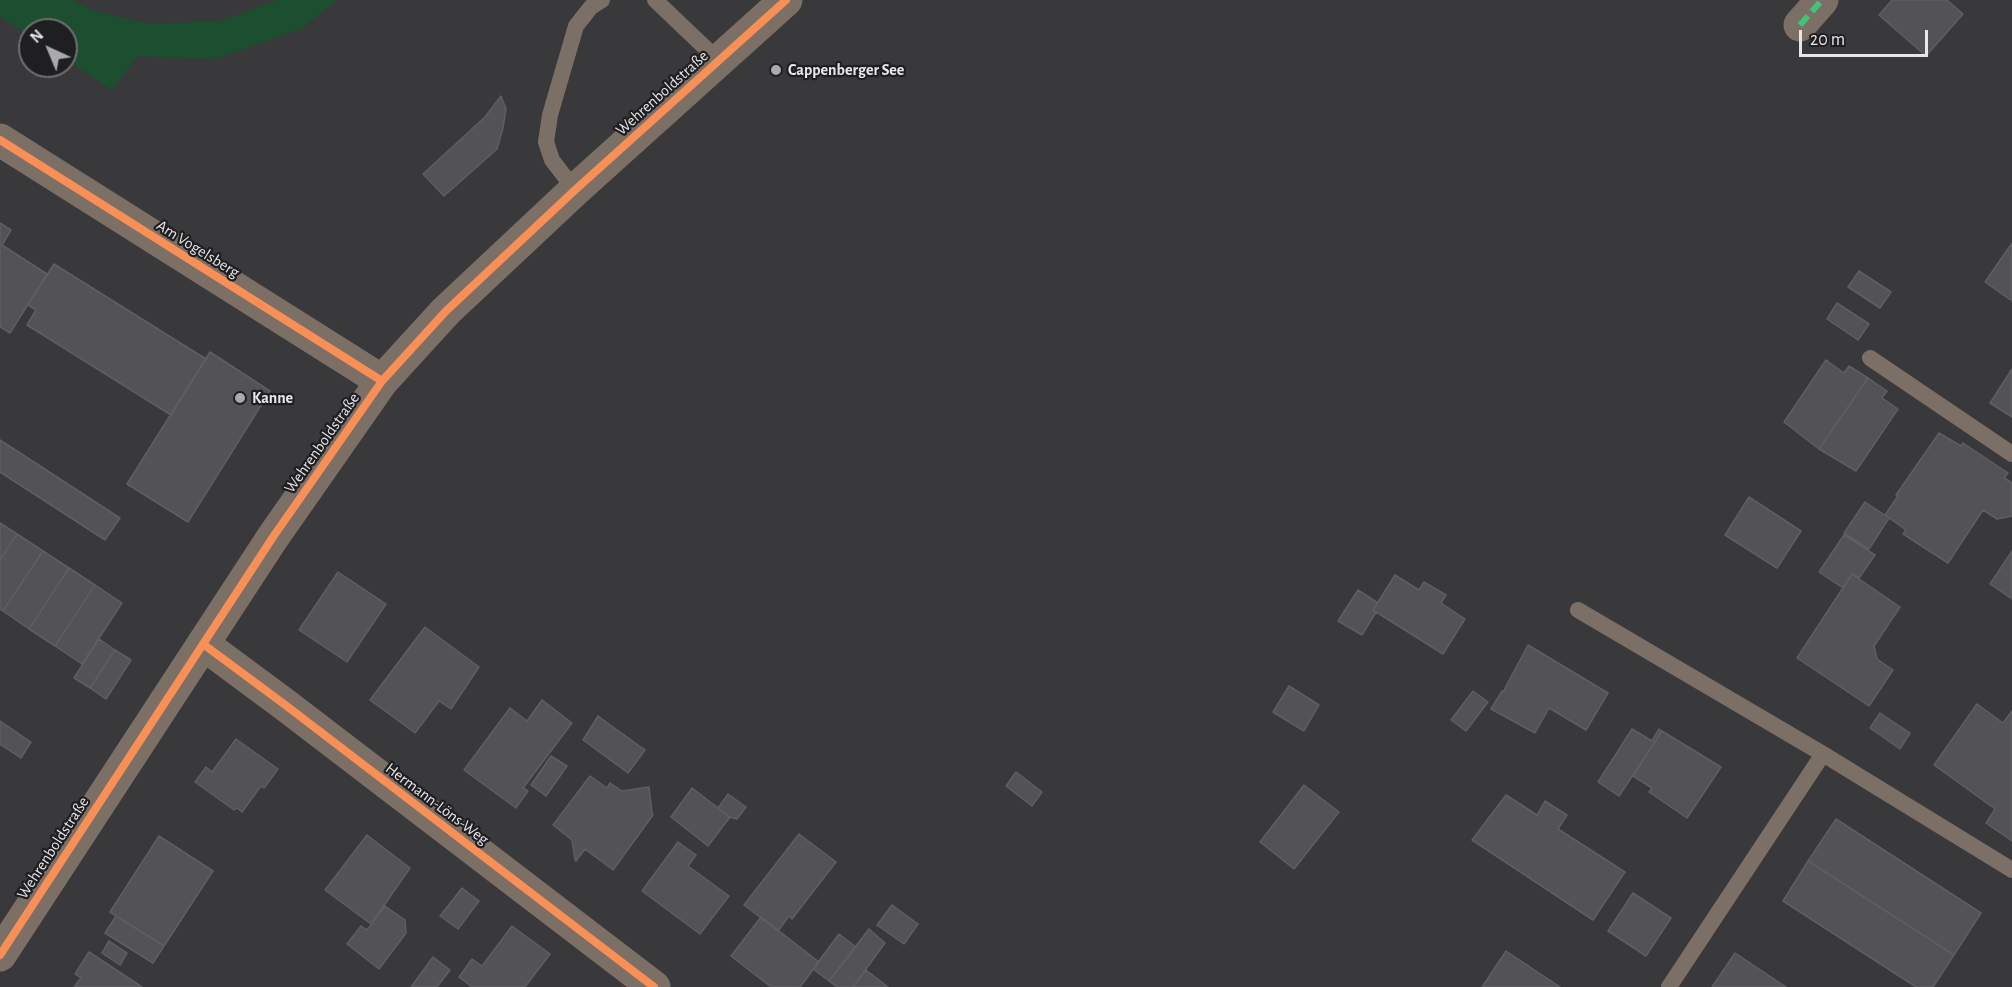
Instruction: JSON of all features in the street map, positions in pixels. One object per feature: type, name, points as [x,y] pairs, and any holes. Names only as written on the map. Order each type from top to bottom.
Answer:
[{"type":"street","name":"Wehrenboldstraße","points":[[0,955],[273,537],[382,381],[446,311],[575,190],[786,0]]},
{"type":"street","points":[[1800,25],[1822,0]]},
{"type":"street","name":"Am Vogelsberg","points":[[0,140],[382,381]]},
{"type":"street","name":"Hermann-Löns-Weg","points":[[203,644],[654,987]]},
{"type":"lane","points":[[575,190],[552,160],[546,142],[548,124],[576,26],[591,7],[602,0]]},
{"type":"lane","points":[[655,0],[718,60]]},
{"type":"lane","points":[[1870,358],[2012,454]]},
{"type":"lane","points":[[1578,610],[1823,754],[2012,870]]},
{"type":"lane","points":[[1669,987],[1823,754]]},
{"type":"green space","points":[[0,0],[73,0],[92,10],[149,24],[220,21],[277,0],[338,0],[301,29],[215,59],[138,56],[112,90],[78,68],[78,18],[18,18],[18,28],[0,17]]},
{"type":"building","points":[[1892,0],[1947,0],[1963,14],[1926,56],[1879,15]]},
{"type":"building","points":[[501,96],[506,109],[497,149],[444,196],[423,174],[485,117]]},
{"type":"building","points":[[0,223],[11,230],[2,245],[47,274],[10,333],[0,327]]},
{"type":"building","points":[[2012,243],[2012,301],[1985,282]]},
{"type":"building","points":[[54,264],[206,359],[171,415],[27,325],[36,310],[28,305]]},
{"type":"building","points":[[1859,271],[1891,292],[1880,308],[1848,287]]},
{"type":"building","points":[[1837,303],[1869,324],[1858,340],[1827,319]]},
{"type":"building","points":[[210,352],[270,391],[188,522],[127,484]]},
{"type":"building","points":[[1826,360],[1844,373],[1849,366],[1868,378],[1819,449],[1784,422]]},
{"type":"building","points":[[2012,369],[2012,417],[1990,403]]},
{"type":"building","points":[[1868,378],[1887,391],[1882,398],[1898,409],[1856,471],[1819,449]]},
{"type":"building","points":[[1939,433],[1961,446],[1963,443],[2008,473],[2004,478],[2012,483],[2012,516],[1997,519],[1983,510],[1948,563],[1903,534],[1906,530],[1885,515],[1898,496],[1896,495]]},
{"type":"building","points":[[0,440],[120,518],[105,540],[0,472]]},
{"type":"building","points":[[1749,497],[1801,531],[1777,568],[1725,535]]},
{"type":"building","points":[[1865,502],[1889,518],[1869,549],[1844,533]]},
{"type":"building","points":[[0,523],[17,534],[0,560]]},
{"type":"building","points":[[17,534],[43,551],[3,611],[0,609],[0,560]]},
{"type":"building","points":[[1844,535],[1875,555],[1859,578],[1852,574],[1843,588],[1819,572]]},
{"type":"building","points":[[43,551],[69,568],[29,629],[3,611]]},
{"type":"building","points":[[2012,551],[2012,599],[1990,584]]},
{"type":"building","points":[[69,568],[95,585],[55,646],[29,629]]},
{"type":"building","points":[[338,572],[386,604],[347,662],[299,630]]},
{"type":"building","points":[[1852,574],[1900,607],[1874,646],[1877,659],[1893,670],[1869,706],[1797,658]]},
{"type":"building","points":[[1395,575],[1419,590],[1424,582],[1446,595],[1441,603],[1465,619],[1443,654],[1373,610]]},
{"type":"building","points":[[95,585],[122,603],[82,664],[55,646]]},
{"type":"building","points":[[1358,590],[1378,603],[1373,610],[1376,612],[1362,635],[1338,621]]},
{"type":"building","points":[[425,627],[479,667],[451,709],[439,701],[415,733],[370,700]]},
{"type":"building","points":[[99,639],[115,650],[90,688],[74,678]]},
{"type":"building","points":[[1528,645],[1608,693],[1586,730],[1549,708],[1535,733],[1491,709],[1503,692]]},
{"type":"building","points":[[115,650],[131,660],[106,699],[90,688]]},
{"type":"building","points":[[1289,686],[1319,705],[1304,731],[1273,712]]},
{"type":"building","points":[[1473,691],[1488,702],[1466,731],[1451,720]]},
{"type":"building","points":[[542,700],[572,723],[523,788],[528,791],[516,808],[464,770],[510,708],[527,721]]},
{"type":"building","points":[[1977,704],[2003,723],[2012,711],[2012,841],[1986,823],[1995,809],[1934,765]]},
{"type":"building","points":[[1880,713],[1910,733],[1900,749],[1870,728]]},
{"type":"building","points":[[598,716],[645,750],[628,773],[583,740]]},
{"type":"building","points":[[0,721],[31,742],[21,758],[0,744]]},
{"type":"building","points":[[1632,729],[1652,741],[1659,729],[1662,731],[1619,796],[1598,782]]},
{"type":"building","points":[[1662,731],[1721,767],[1687,818],[1649,792],[1652,788],[1633,776]]},
{"type":"building","points":[[236,739],[278,769],[264,788],[261,786],[242,812],[237,808],[234,810],[195,782],[206,767],[212,772]]},
{"type":"building","points":[[551,756],[567,766],[546,796],[531,785]]},
{"type":"building","points":[[1016,772],[1042,792],[1032,806],[1006,786]]},
{"type":"building","points":[[590,776],[607,788],[610,783],[622,791],[649,787],[653,815],[613,870],[585,849],[576,861],[572,840],[553,825]]},
{"type":"building","points":[[1304,785],[1339,812],[1294,869],[1260,842]]},
{"type":"building","points":[[692,788],[730,817],[708,846],[671,817]]},
{"type":"building","points":[[728,794],[746,807],[737,819],[729,817],[718,808]]},
{"type":"building","points":[[1506,795],[1537,815],[1545,801],[1567,815],[1558,829],[1625,872],[1593,920],[1472,840]]},
{"type":"building","points":[[1836,819],[1981,913],[1954,955],[1808,861]]},
{"type":"building","points":[[799,834],[836,862],[792,919],[789,916],[778,931],[744,905]]},
{"type":"building","points":[[367,835],[410,868],[371,924],[325,890]]},
{"type":"building","points":[[159,836],[213,871],[164,946],[110,912]]},
{"type":"building","points":[[678,842],[696,855],[688,866],[729,896],[700,934],[642,891]]},
{"type":"building","points":[[1808,861],[1954,955],[1933,987],[1916,987],[1783,901]]},
{"type":"building","points":[[462,888],[479,901],[458,929],[440,916]]},
{"type":"building","points":[[1633,893],[1671,918],[1646,956],[1608,931]]},
{"type":"building","points":[[892,905],[918,924],[904,944],[877,925]]},
{"type":"building","points":[[385,906],[405,920],[406,933],[379,969],[347,944],[361,926],[367,930]]},
{"type":"building","points":[[116,916],[164,946],[153,963],[105,933]]},
{"type":"building","points":[[761,917],[819,962],[800,987],[771,987],[731,956]]},
{"type":"building","points":[[512,926],[550,954],[525,987],[472,987],[459,977],[472,959],[482,966]]},
{"type":"building","points":[[869,929],[885,943],[853,987],[837,987],[829,981]]},
{"type":"building","points":[[839,934],[856,947],[829,981],[813,969]]},
{"type":"building","points":[[109,941],[127,953],[120,965],[102,953]]},
{"type":"building","points":[[1506,951],[1560,987],[1482,987]]},
{"type":"building","points":[[89,952],[142,987],[74,987],[81,978],[75,974]]},
{"type":"building","points":[[1735,953],[1786,987],[1712,987]]},
{"type":"building","points":[[433,957],[450,970],[437,987],[411,987]]},
{"type":"building","points":[[866,970],[888,987],[853,987]]},
{"type":"marked path","points":[[1800,25],[1822,0]]},
{"type":"cycle path","points":[[0,955],[273,537],[382,381],[446,311],[575,190],[786,0]]},
{"type":"cycle path","points":[[0,140],[382,381]]},
{"type":"cycle path","points":[[203,644],[654,987]]},
{"type":"place","name":"Cappenberger See","points":[[776,70]]},
{"type":"place","name":"Kanne","points":[[240,398]]}]
